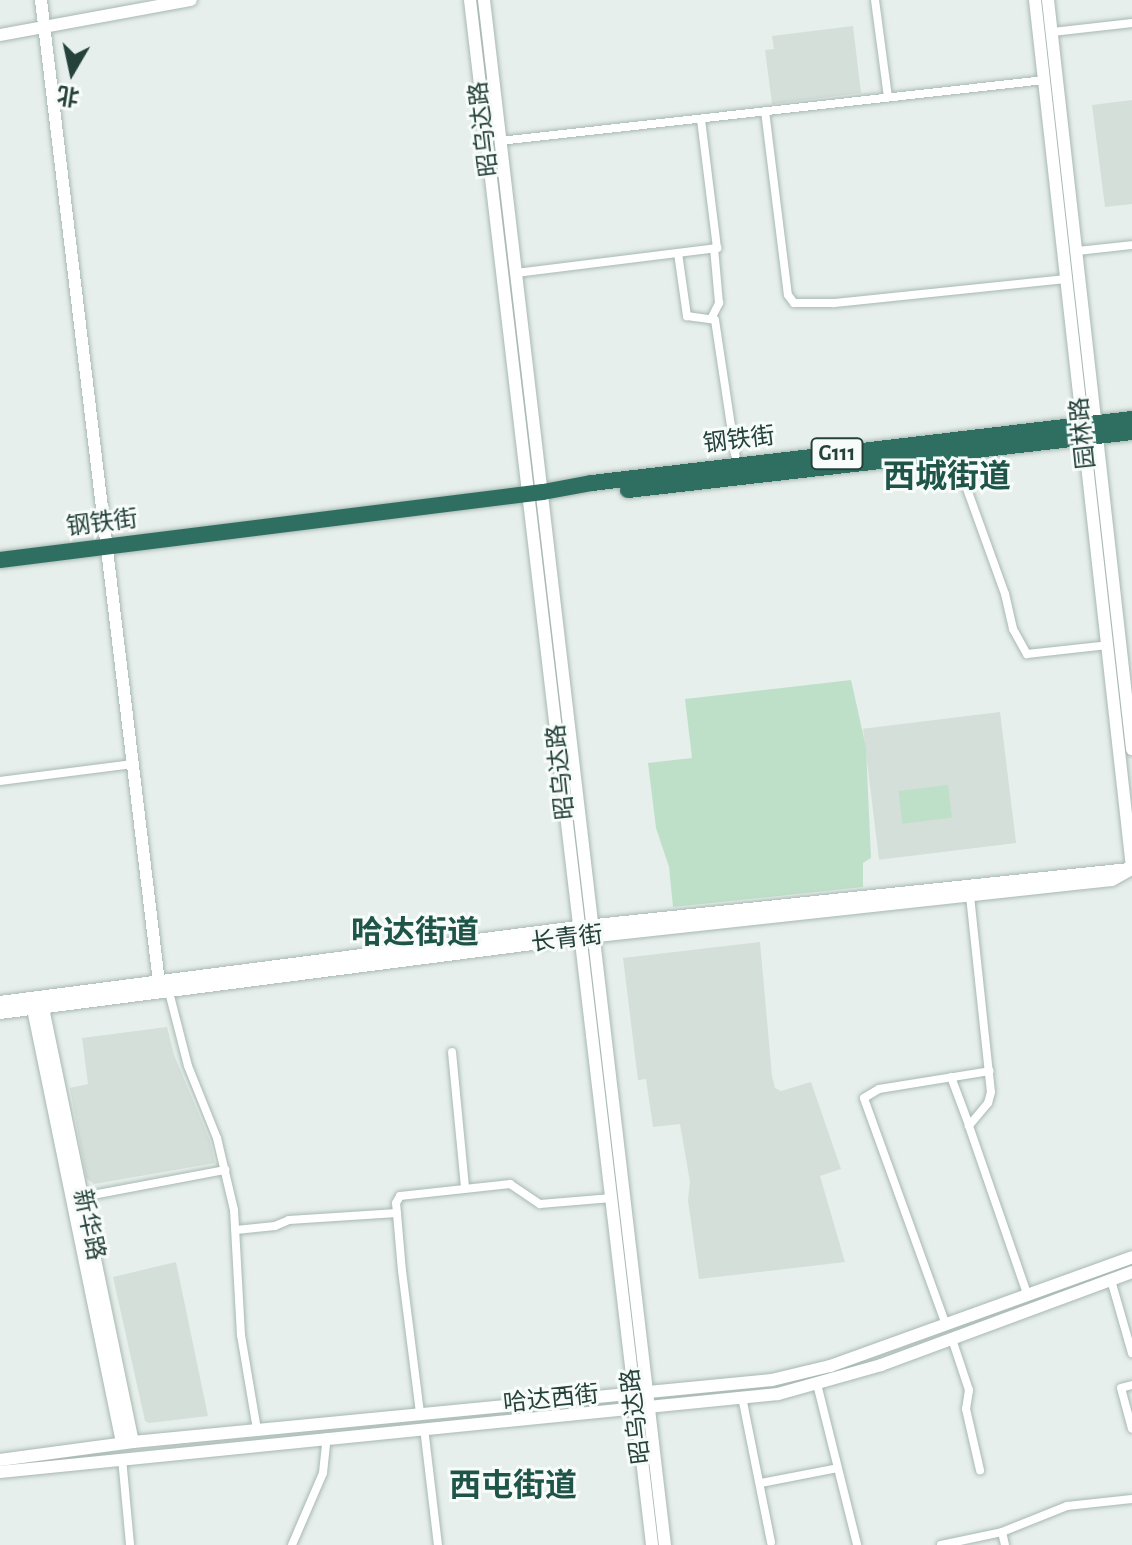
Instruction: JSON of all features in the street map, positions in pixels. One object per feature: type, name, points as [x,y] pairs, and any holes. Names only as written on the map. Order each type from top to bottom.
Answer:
[{"type":"highway","name":"钢铁街","points":[[536,493],[593,494],[954,453],[1091,431],[1132,419]]},
{"type":"highway","name":"钢铁街","points":[[0,560],[737,466],[1091,431],[1132,432]]},
{"type":"main road","points":[[41,0],[163,989]]},
{"type":"main road","points":[[0,35],[191,0]]},
{"type":"main road","name":"昭乌达路","points":[[470,0],[592,931],[643,1407],[665,1545]]},
{"type":"main road","name":"昭乌达路","points":[[484,0],[516,273],[578,933],[612,1198],[641,1391]]},
{"type":"main road","name":"园林路","points":[[1035,0],[1067,279],[1127,655],[1132,749]]},
{"type":"main road","name":"园林路","points":[[1048,0],[1077,251],[1108,645],[1132,868]]},
{"type":"main road","name":"长青街","points":[[0,1013],[592,931],[1132,868]]},
{"type":"main road","name":"长青街","points":[[592,931],[1112,880],[1132,868]]},
{"type":"main road","name":"长青街","points":[[0,1002],[163,989]]},
{"type":"main road","name":"新华路","points":[[38,1009],[82,1197],[126,1448]]},
{"type":"main road","name":"新华路","points":[[38,1009],[126,1448]]},
{"type":"main road","name":"哈达西街","points":[[0,1472],[126,1448],[257,1430],[772,1380],[830,1366],[1132,1257]]},
{"type":"main road","name":"哈达西街","points":[[0,1460],[126,1448],[327,1437],[742,1397],[817,1384],[952,1339],[1132,1272]]},
{"type":"main road","name":"昭乌达路","points":[[643,1407],[652,1545]]},
{"type":"street","points":[[875,0],[888,97]]},
{"type":"street","points":[[1052,32],[1132,23]]},
{"type":"street","points":[[500,141],[1045,80]]},
{"type":"street","points":[[765,111],[788,295],[794,303],[834,303],[1067,279]]},
{"type":"street","points":[[516,273],[717,248],[701,119]]},
{"type":"street","points":[[1077,251],[1132,245]]},
{"type":"street","points":[[714,248],[719,303],[712,317],[737,466]]},
{"type":"street","points":[[678,253],[687,316],[712,317]]},
{"type":"street","points":[[954,453],[1005,594],[1013,629],[1027,654],[1108,645]]},
{"type":"street","points":[[0,781],[133,764]]},
{"type":"street","points":[[969,1126],[988,1103],[990,1071],[970,896]]},
{"type":"street","points":[[163,989],[217,1138],[225,1170],[236,1230],[241,1335],[257,1430]]},
{"type":"street","points":[[452,1052],[465,1188]]},
{"type":"street","points":[[946,1325],[863,1103],[871,1092],[879,1089],[990,1071]]},
{"type":"street","points":[[951,1077],[1028,1296]]},
{"type":"street","points":[[82,1197],[225,1170]]},
{"type":"street","points":[[420,1413],[397,1213],[400,1196],[510,1184],[540,1204],[612,1198]]},
{"type":"street","points":[[236,1230],[275,1226],[289,1220],[397,1213]]},
{"type":"street","points":[[1111,1280],[1132,1353]]},
{"type":"street","points":[[952,1339],[969,1390],[966,1409],[980,1470]]},
{"type":"street","points":[[817,1384],[857,1545]]},
{"type":"street","points":[[1132,1385],[1121,1388],[1132,1429]]},
{"type":"street","points":[[742,1397],[771,1542]]},
{"type":"street","points":[[424,1428],[438,1545]]},
{"type":"street","points":[[292,1545],[323,1473],[327,1437]]},
{"type":"street","name":"新华路","points":[[126,1448],[130,1545]]},
{"type":"street","points":[[761,1483],[838,1468]]},
{"type":"street","points":[[941,1545],[1002,1532],[1067,1506],[1132,1499]]},
{"type":"street","points":[[1002,1532],[1005,1545]]},
{"type":"shaded area","points":[[853,26],[861,93],[772,104],[765,50],[774,49],[772,36]]},
{"type":"shaded area","points":[[1132,100],[1132,204],[1105,207],[1092,105]]},
{"type":"shaded area","points":[[1000,712],[1016,843],[879,860],[863,729]]},
{"type":"shaded area","points":[[760,942],[775,1088],[781,1091],[811,1082],[841,1169],[820,1176],[845,1262],[699,1279],[688,1200],[690,1182],[680,1124],[653,1127],[646,1079],[638,1080],[623,958]]},
{"type":"shaded area","points":[[167,1027],[174,1055],[210,1141],[215,1163],[94,1184],[86,1178],[70,1088],[88,1084],[82,1038]]},
{"type":"shaded area","points":[[176,1262],[208,1416],[149,1423],[145,1421],[113,1277]]},
{"type":"green space","points":[[851,680],[866,747],[871,858],[863,863],[863,887],[673,907],[669,867],[656,828],[648,763],[692,758],[685,699]]},
{"type":"green space","points":[[948,785],[952,818],[902,824],[898,791]]},
{"type":"district","name":"西城街道","points":[[947,477]]},
{"type":"district","name":"哈达街道","points":[[415,933]]},
{"type":"district","name":"西屯街道","points":[[513,1486]]}]
